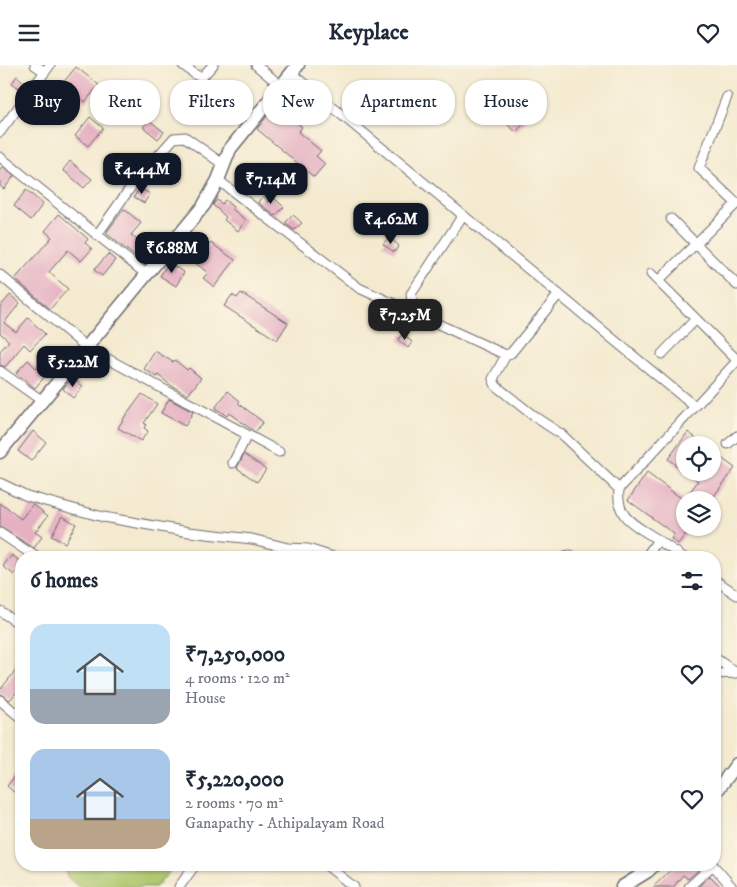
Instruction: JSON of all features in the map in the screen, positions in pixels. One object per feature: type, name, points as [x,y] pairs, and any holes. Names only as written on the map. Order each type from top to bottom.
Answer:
[{"type":"main road","points":[[286,80],[295,69]]},
{"type":"main road","points":[[0,452],[204,205],[218,179],[230,149],[263,108]]},
{"type":"main road","points":[[721,785],[737,764]]},
{"type":"main road","points":[[622,887],[648,871]]},
{"type":"street","points":[[0,131],[48,69],[36,65]]},
{"type":"street","points":[[184,65],[196,75],[202,77],[213,65]]},
{"type":"street","points":[[256,65],[274,80]]},
{"type":"street","points":[[295,69],[463,215],[694,406]]},
{"type":"street","points":[[674,551],[623,515],[618,502],[619,489],[737,361],[655,277],[696,244],[737,204],[700,168],[727,97]]},
{"type":"street","points":[[97,235],[133,184],[174,137],[185,137],[224,165]]},
{"type":"street","points":[[0,157],[146,274]]},
{"type":"street","points":[[218,179],[359,288],[506,355]]},
{"type":"street","points":[[413,312],[411,294],[463,215]]},
{"type":"street","points":[[671,219],[737,285]]},
{"type":"street","points":[[0,275],[86,347],[279,452]]},
{"type":"street","points":[[559,294],[511,353],[506,355],[493,379],[496,386],[535,417],[561,434],[619,489]]},
{"type":"street","points":[[662,354],[696,319]]},
{"type":"street","points":[[0,371],[41,401]]},
{"type":"street","points":[[233,463],[247,435]]},
{"type":"street","points":[[728,444],[737,436]]},
{"type":"street","points":[[0,483],[27,496],[103,517],[189,532],[252,539],[288,548],[314,551]]},
{"type":"street","points":[[0,533],[27,551]]},
{"type":"street","points":[[650,551],[658,540]]},
{"type":"street","points":[[721,584],[737,595]]},
{"type":"street","points":[[0,611],[15,621]]},
{"type":"street","points":[[721,662],[736,673]]},
{"type":"street","points":[[721,674],[736,673]]},
{"type":"street","points":[[0,700],[15,713]]},
{"type":"street","points":[[178,887],[190,871]]},
{"type":"street","points":[[334,871],[354,887]]},
{"type":"street","points":[[689,887],[706,871]]},
{"type":"street","points":[[718,871],[732,887]]},
{"type":"green space","points":[[66,871],[170,871],[156,887],[79,887],[67,877]]},
{"type":"building","points":[[76,67],[93,80],[90,80],[90,96],[85,102],[80,98],[80,80],[65,80]]},
{"type":"building","points":[[17,76],[22,80],[15,80],[15,85],[12,83]]},
{"type":"building","points":[[90,117],[90,125],[99,125],[103,128],[88,146],[75,136]]},
{"type":"building","points":[[263,121],[263,125],[300,125],[302,127],[298,132],[321,151],[316,156],[325,164],[314,177],[257,129]]},
{"type":"building","points":[[145,125],[155,125],[164,132],[158,139],[143,127]]},
{"type":"building","points":[[508,125],[523,125],[516,132]]},
{"type":"building","points":[[70,161],[92,179],[84,188],[63,170]]},
{"type":"building","points":[[2,167],[14,176],[4,189],[0,186],[0,170]]},
{"type":"building","points":[[139,188],[150,194],[144,203],[134,197]]},
{"type":"building","points":[[26,190],[43,204],[31,220],[14,206]]},
{"type":"building","points":[[263,196],[269,202],[273,197],[284,207],[275,216],[258,202]]},
{"type":"building","points":[[217,200],[222,204],[225,200],[233,207],[232,209],[246,220],[238,231],[224,220],[226,217],[213,205]]},
{"type":"building","points":[[124,209],[141,223],[131,235],[151,251],[142,262],[106,233]]},
{"type":"building","points":[[59,214],[88,239],[85,243],[92,249],[81,261],[68,250],[49,272],[68,289],[50,309],[15,279],[52,237],[45,231]]},
{"type":"building","points":[[293,215],[302,223],[294,230],[285,223]]},
{"type":"building","points":[[389,237],[399,246],[394,252],[383,244]]},
{"type":"building","points":[[211,243],[235,260],[214,287],[203,278],[208,273],[194,262]]},
{"type":"building","points":[[108,254],[115,260],[102,276],[94,270]]},
{"type":"building","points":[[168,263],[184,272],[176,286],[160,276]]},
{"type":"building","points":[[241,293],[288,323],[277,340],[224,306],[232,295],[237,298]]},
{"type":"building","points":[[10,295],[20,303],[4,323],[16,332],[28,318],[45,334],[30,350],[24,344],[5,367],[0,365],[0,351],[9,341],[0,333],[0,307]]},
{"type":"building","points":[[402,334],[412,342],[408,348],[398,340]]},
{"type":"building","points":[[155,351],[173,362],[175,360],[187,370],[189,368],[201,378],[188,395],[158,375],[157,377],[144,369]]},
{"type":"building","points":[[28,360],[37,369],[39,367],[47,374],[35,388],[16,373]]},
{"type":"building","points":[[72,378],[83,387],[73,398],[63,389]]},
{"type":"building","points":[[228,391],[240,401],[238,403],[263,422],[255,432],[229,413],[227,416],[215,408]]},
{"type":"building","points":[[142,394],[157,404],[144,423],[146,424],[144,428],[148,431],[141,441],[118,428]]},
{"type":"building","points":[[169,399],[193,412],[185,426],[161,413]]},
{"type":"building","points":[[33,431],[46,442],[31,461],[18,451]]},
{"type":"building","points":[[688,432],[693,436],[685,436]]},
{"type":"building","points":[[676,448],[676,465],[668,459]]},
{"type":"building","points":[[244,454],[266,469],[257,482],[237,468]]},
{"type":"building","points":[[721,458],[735,468],[718,491],[691,491],[698,481],[721,481]]},
{"type":"building","points":[[647,473],[676,494],[676,536],[684,536],[678,544],[671,539],[674,534],[628,500]]},
{"type":"building","points":[[0,503],[21,519],[33,504],[48,516],[35,532],[42,537],[34,548],[0,527]]},
{"type":"building","points":[[62,516],[76,524],[65,543],[51,536]]},
{"type":"building","points":[[12,555],[15,557],[14,575],[3,566]]},
{"type":"building","points":[[15,671],[15,694],[10,700],[0,694],[0,690]]},
{"type":"building","points":[[15,776],[15,793],[7,786]]},
{"type":"building","points":[[670,871],[697,871],[688,879],[683,875],[673,887],[653,887]]},
{"type":"building","points":[[710,876],[721,887],[698,887]]}]
